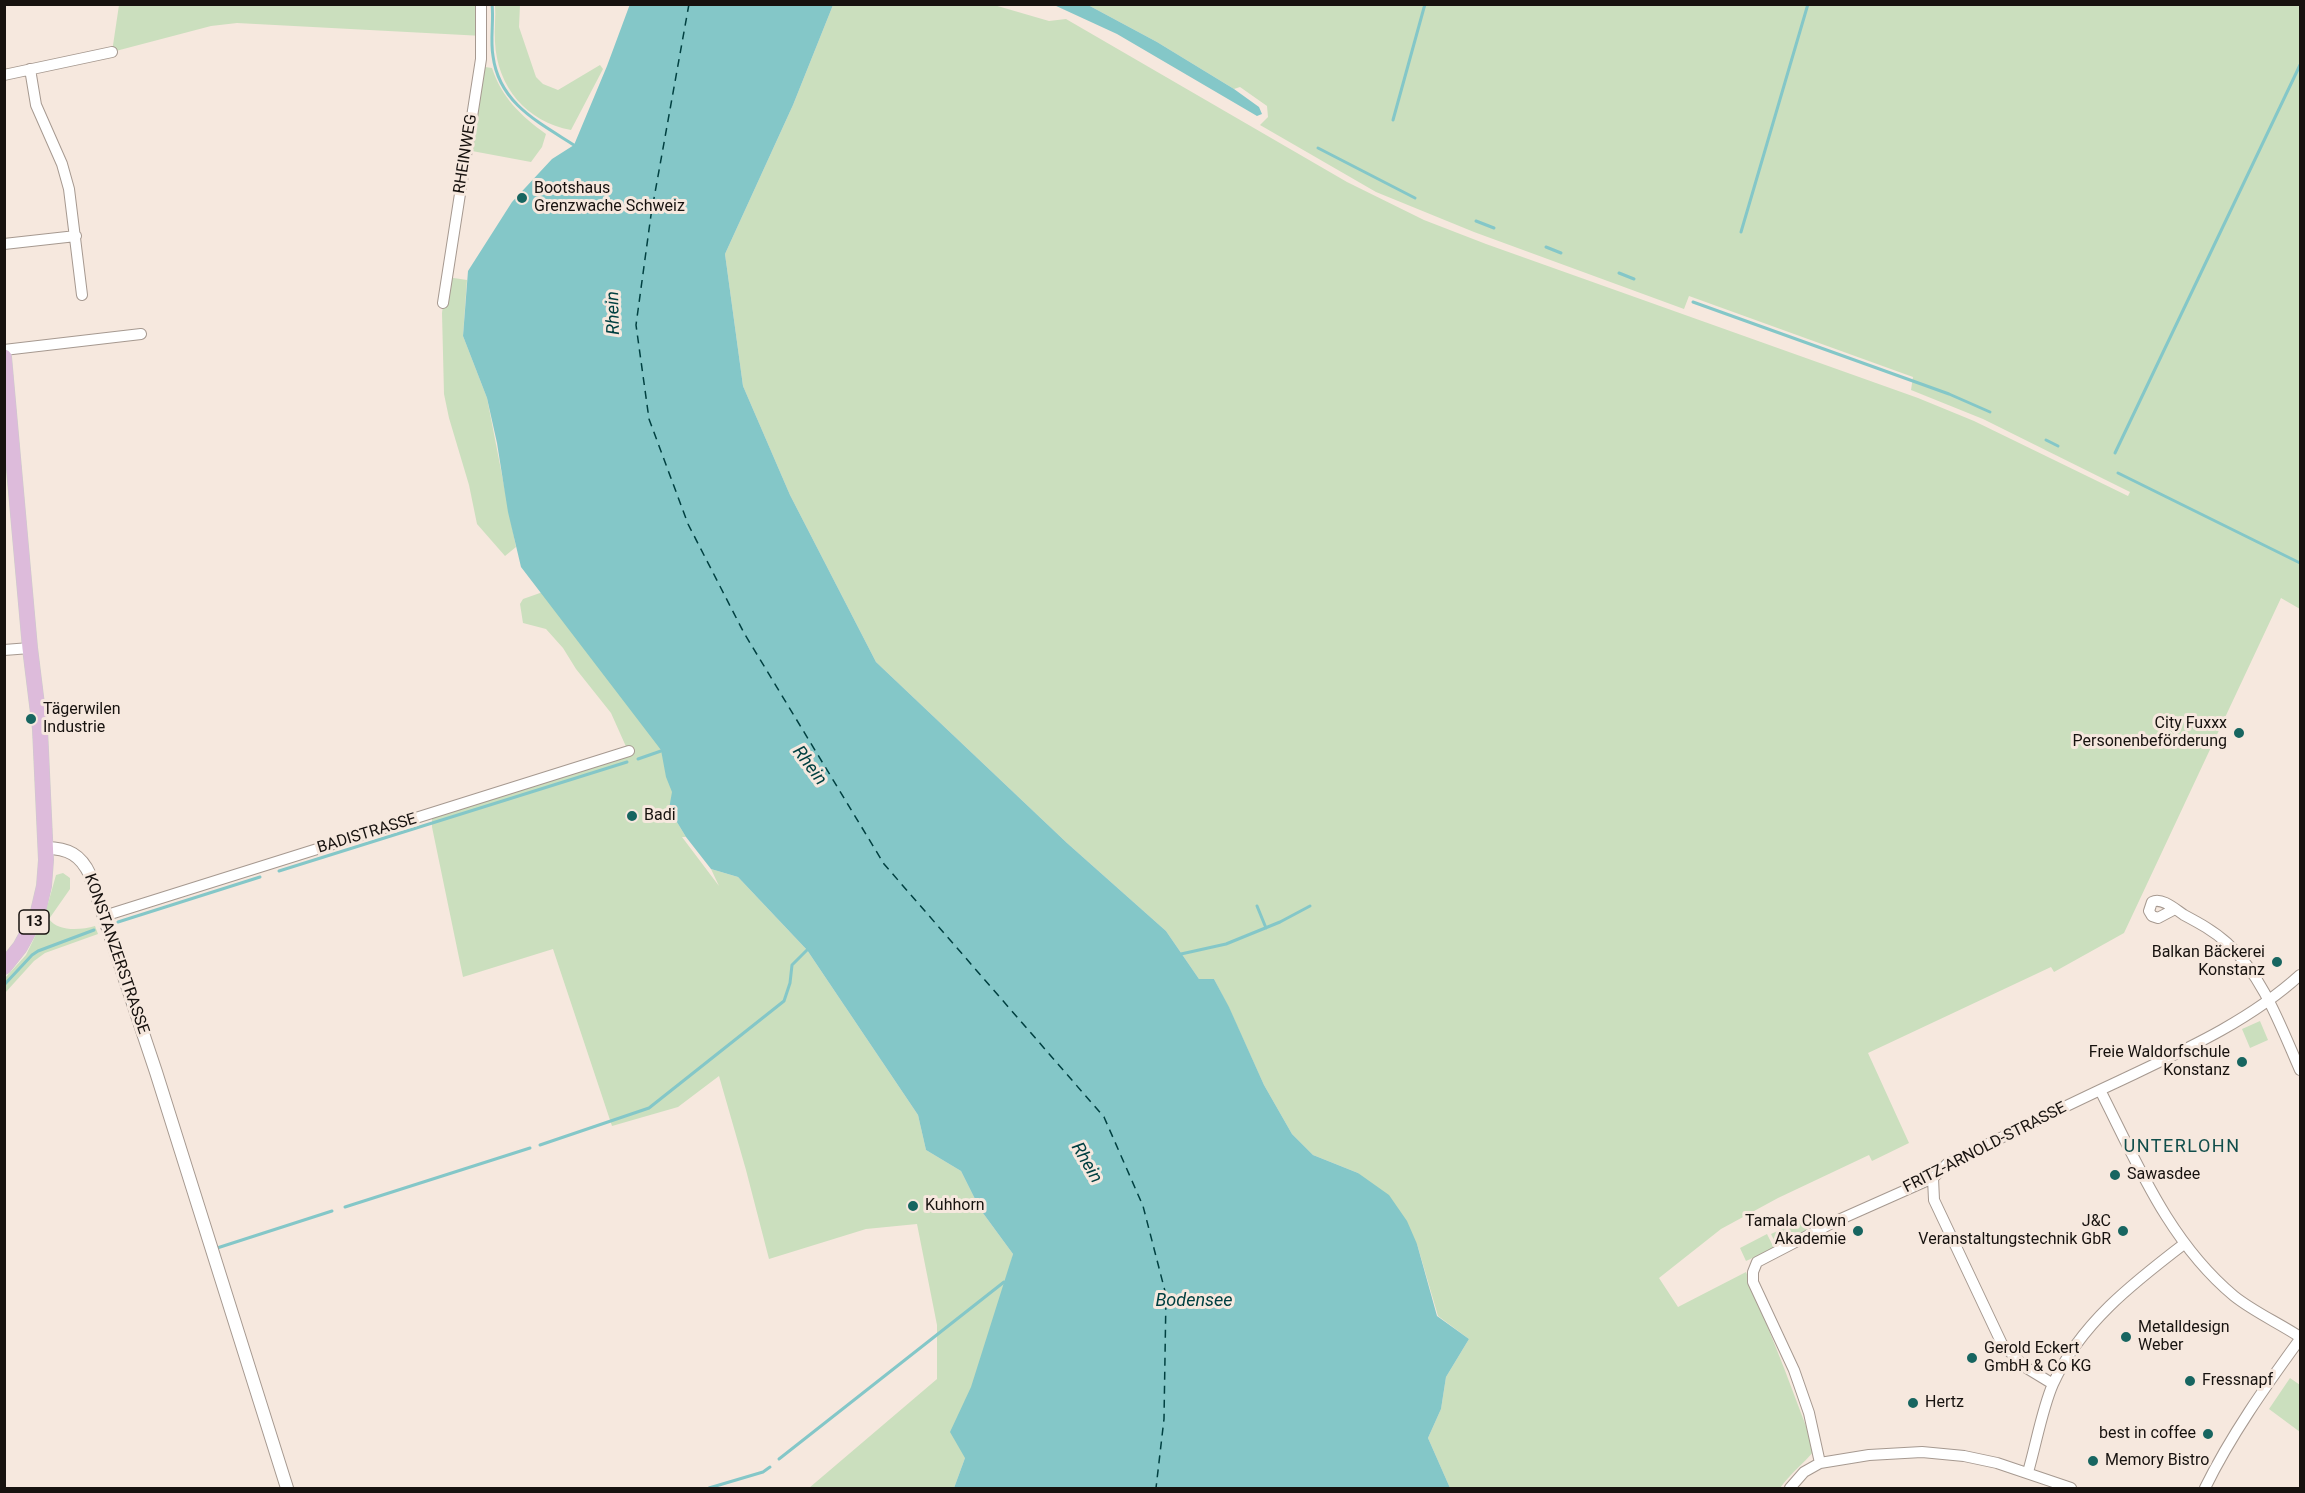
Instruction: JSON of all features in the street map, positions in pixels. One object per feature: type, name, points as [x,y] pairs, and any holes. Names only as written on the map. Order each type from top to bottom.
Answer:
[{"type":"main road","name":"13","points":[[4,357],[30,648],[40,729],[46,848],[44,886],[37,916],[20,947],[4,967]]},
{"type":"street","name":"RHEINWEG","points":[[443,303],[481,59],[482,4]]},
{"type":"street","points":[[4,75],[112,52]]},
{"type":"street","points":[[30,69],[36,105],[67,181],[82,295]]},
{"type":"street","points":[[4,244],[76,236]]},
{"type":"street","points":[[4,350],[141,334]]},
{"type":"street","points":[[4,650],[30,648]]},
{"type":"street","name":"BADISTRASSE","points":[[104,916],[628,751]]},
{"type":"street","name":"KONSTANZERSTRASSE","points":[[46,848],[64,849],[73,853],[81,858],[90,875],[163,1094],[287,1488]]},
{"type":"street","points":[[2175,909],[2228,943],[2239,955],[2269,1000],[2301,1070]]},
{"type":"street","name":"FRITZ-ARNOLD-STRASSE","points":[[1820,1463],[1809,1413],[1794,1371],[1753,1282],[1753,1272],[1757,1262],[1834,1222],[1933,1178],[1947,1164],[2222,1030],[2269,1000],[2301,975]]},
{"type":"street","points":[[2100,1090],[2148,1185],[2184,1244],[2213,1277],[2236,1297],[2301,1338],[2256,1401],[2205,1488]]},
{"type":"street","points":[[1933,1178],[1934,1200],[2002,1344],[2025,1367],[2053,1384]]},
{"type":"street","points":[[2028,1472],[2053,1384],[2084,1334],[2104,1311],[2144,1275],[2184,1244]]},
{"type":"street","points":[[1790,1488],[1804,1472],[1820,1463],[1869,1455],[1922,1452],[1964,1456],[1997,1463],[2071,1488]]},
{"type":"green space","points":[[481,4],[483,36],[237,23],[211,26],[112,52],[119,5]]},
{"type":"green space","points":[[495,5],[520,5],[519,27],[536,77],[543,84],[558,90],[600,65],[603,69],[571,130],[555,126],[528,111],[508,88],[497,58]]},
{"type":"green space","points":[[833,5],[994,5],[1049,21],[1066,19],[1347,182],[1424,220],[1918,398],[1974,421],[2128,496],[2130,492],[1983,419],[1911,390],[1913,377],[1689,296],[1684,309],[1474,232],[1376,192],[1260,125],[1268,117],[1267,106],[1240,87],[1234,89],[1157,42],[1088,5],[2300,5],[2300,609],[2281,598],[2124,933],[2054,972],[2051,967],[1868,1053],[1909,1143],[1872,1161],[1869,1155],[1778,1198],[1721,1229],[1659,1278],[1678,1307],[1746,1272],[1815,1450],[1780,1488],[1450,1488],[1428,1438],[1441,1409],[1446,1377],[1469,1339],[1438,1316],[1417,1244],[1358,1173],[1313,1155],[1292,1134],[1264,1085],[1214,979],[1199,979],[1166,931],[1067,843],[876,662],[790,495],[743,386],[725,254],[793,105]]},
{"type":"green space","points":[[485,67],[492,68],[496,79],[513,106],[546,134],[542,147],[531,162],[472,151]]},
{"type":"green space","points":[[447,277],[467,280],[463,336],[487,398],[516,547],[505,556],[477,524],[469,485],[444,394],[442,313]]},
{"type":"green space","points":[[564,577],[686,787],[669,809],[686,837],[682,837],[719,886],[711,869],[738,877],[807,950],[918,1115],[926,1150],[961,1171],[980,1209],[1013,1254],[965,1458],[954,1488],[809,1488],[937,1379],[937,1325],[917,1224],[866,1229],[769,1259],[719,1076],[678,1107],[612,1126],[553,949],[463,977],[432,827],[432,814],[628,751],[611,713],[576,669],[563,648],[546,629],[523,623],[520,604],[523,599],[540,593]]},
{"type":"green space","points":[[63,873],[70,878],[70,889],[49,919],[64,928],[77,929],[95,926],[98,934],[45,953],[34,961],[5,993],[5,978],[26,955],[44,918],[56,875]]},
{"type":"green space","points":[[2260,1021],[2268,1040],[2250,1048],[2242,1029]]},
{"type":"green space","points":[[1803,1219],[1809,1231],[1777,1246],[1771,1234]]},
{"type":"green space","points":[[1767,1234],[1774,1248],[1746,1261],[1740,1248]]},
{"type":"green space","points":[[2290,1378],[2300,1385],[2300,1432],[2269,1409]]},
{"type":"water","name":"Bodensee","points":[[630,4],[833,5],[793,105],[725,254],[743,386],[790,495],[876,662],[1067,843],[1166,931],[1199,979],[1214,979],[1264,1085],[1292,1134],[1313,1155],[1358,1173],[1389,1195],[1407,1221],[1417,1244],[1437,1316],[1469,1339],[1446,1377],[1441,1409],[1428,1438],[1450,1488],[954,1488],[965,1458],[950,1432],[971,1387],[1013,1254],[980,1209],[961,1171],[926,1150],[918,1115],[807,950],[738,877],[711,869],[686,837],[669,809],[672,792],[666,777],[661,750],[521,567],[508,512],[487,398],[463,336],[468,271],[512,202],[552,159],[574,145]]},
{"type":"water","points":[[1054,5],[1088,5],[1157,42],[1234,89],[1259,107],[1262,114],[1257,116],[1117,34]]},
{"type":"waterway","points":[[492,4],[493,56],[503,86],[522,110],[574,145]]},
{"type":"waterway","points":[[1393,120],[1425,4]]},
{"type":"waterway","points":[[1741,232],[1808,4]]},
{"type":"waterway","points":[[2115,453],[2300,65]]},
{"type":"waterway","points":[[1318,148],[1415,198]]},
{"type":"waterway","points":[[1476,221],[1494,228]]},
{"type":"waterway","points":[[1546,247],[1561,253]]},
{"type":"waterway","points":[[1619,273],[1634,279]]},
{"type":"waterway","points":[[1693,302],[1949,394],[1990,412]]},
{"type":"waterway","points":[[2046,440],[2058,446]]},
{"type":"waterway","points":[[2118,473],[2300,563]]},
{"type":"waterway","points":[[638,759],[661,751]]},
{"type":"waterway","points":[[279,871],[627,762]]},
{"type":"waterway","points":[[118,922],[260,877]]},
{"type":"waterway","points":[[1257,906],[1266,928]]},
{"type":"waterway","points":[[1181,954],[1226,944],[1280,922],[1310,906]]},
{"type":"waterway","points":[[4,985],[38,951],[94,930]]},
{"type":"waterway","points":[[540,1145],[649,1108],[784,1001],[790,983],[792,965],[807,950]]},
{"type":"waterway","points":[[345,1207],[530,1148]]},
{"type":"waterway","points":[[214,1249],[332,1211]]},
{"type":"waterway","points":[[779,1459],[1004,1282]]},
{"type":"waterway","points":[[709,1488],[763,1472],[770,1467]]},
{"type":"ferry route","points":[[689,4],[651,215],[636,325],[649,419],[688,524],[744,633],[884,864],[1104,1117],[1143,1206],[1166,1295],[1164,1419],[1156,1488]]},
{"type":"place","name":"Bootshaus Grenzwache Schweiz","points":[[522,198]]},
{"type":"place","name":"Tägerwilen Industrie","points":[[31,719]]},
{"type":"place","name":"City Fuxxx Personenbeförderung","points":[[2239,733]]},
{"type":"place","name":"Badi","points":[[632,816]]},
{"type":"place","name":"Balkan Bäckerei Konstanz","points":[[2277,962]]},
{"type":"place","name":"Freie Waldorfschule Konstanz","points":[[2242,1062]]},
{"type":"place","name":"Sawasdee","points":[[2115,1175]]},
{"type":"place","name":"Kuhhorn","points":[[913,1206]]},
{"type":"place","name":"Tamala Clown Akademie","points":[[1858,1231]]},
{"type":"place","name":"J&C Veranstaltungstechnik GbR","points":[[2123,1231]]},
{"type":"place","name":"Metalldesign Weber","points":[[2126,1337]]},
{"type":"place","name":"Gerold Eckert GmbH & Co KG","points":[[1972,1358]]},
{"type":"place","name":"Fressnapf","points":[[2190,1381]]},
{"type":"place","name":"Hertz","points":[[1913,1403]]},
{"type":"place","name":"best in coffee","points":[[2208,1434]]},
{"type":"place","name":"Memory Bistro","points":[[2093,1461]]},
{"type":"district","name":"UNTERLOHN","points":[[2182,1147]]},
{"type":"water label","name":"Rhein","points":[[614,313]]},
{"type":"water label","name":"Rhein","points":[[809,766]]},
{"type":"water label","name":"Rhein","points":[[1086,1163]]}]
